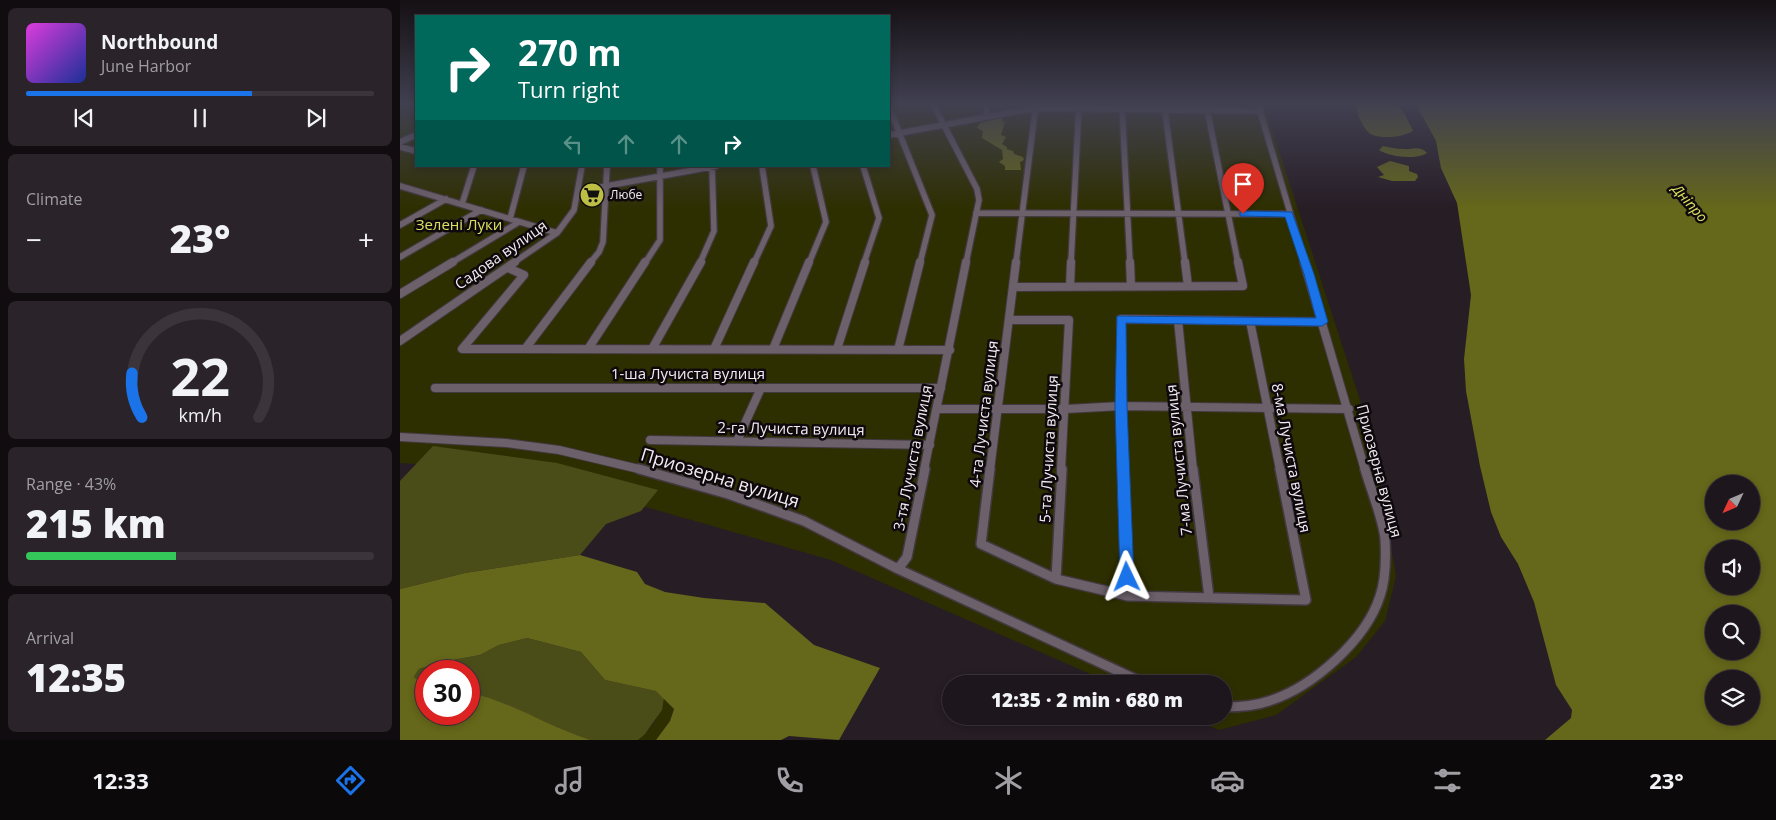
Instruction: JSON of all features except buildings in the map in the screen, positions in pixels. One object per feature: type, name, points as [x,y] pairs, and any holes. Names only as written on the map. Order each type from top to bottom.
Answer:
[{"type":"street","points":[[898,350],[932,215],[902,139]]},
{"type":"street","name":"3-тя Лучиста вулиця","points":[[898,569],[907,557],[979,200],[976,189],[950,139]]},
{"type":"street","name":"4-та Лучиста вулиця","points":[[1032,139],[1010,320],[997,408],[982,544],[1056,578]]},
{"type":"street","points":[[1070,286],[1078,139]]},
{"type":"street","points":[[1123,139],[1131,286]]},
{"type":"street","points":[[1168,139],[1188,286]]},
{"type":"street","points":[[1014,287],[1243,286],[1213,139]]},
{"type":"street","name":"Приозерна вулиця","points":[[1232,707],[1244,708],[1275,700],[1311,679],[1342,654],[1366,625],[1380,596],[1385,537],[1268,139]]},
{"type":"street","points":[[400,147],[415,151]]},
{"type":"street","points":[[462,204],[473,167]]},
{"type":"street","points":[[510,219],[524,167]]},
{"type":"street","name":"Садова вулиця","points":[[400,340],[557,233],[574,210],[582,167]]},
{"type":"street","points":[[525,349],[599,252],[603,242],[607,167]]},
{"type":"street","points":[[588,349],[660,240],[660,167]]},
{"type":"street","points":[[579,191],[713,167],[714,231],[706,253],[652,349]]},
{"type":"street","points":[[714,349],[771,226],[762,167]]},
{"type":"street","points":[[772,349],[826,222],[813,167]]},
{"type":"street","points":[[837,349],[880,218],[863,167]]},
{"type":"street","points":[[400,186],[557,233]]},
{"type":"street","points":[[400,195],[411,189]]},
{"type":"street","points":[[400,225],[446,200]]},
{"type":"street","points":[[400,257],[481,210]]},
{"type":"street","points":[[976,213],[1289,214]]},
{"type":"street","points":[[400,294],[519,222]]},
{"type":"street","points":[[508,268],[524,275],[462,349],[950,350]]},
{"type":"street","points":[[1128,596],[1121,406],[1121,319],[1322,322]]},
{"type":"street","name":"5-та Лучиста вулиця","points":[[1010,320],[1069,320],[1056,578]]},
{"type":"street","name":"7-ма Лучиста вулиця","points":[[1178,320],[1197,511],[1209,597]]},
{"type":"street","name":"8-ма Лучиста вулиця","points":[[1209,597],[1306,600],[1250,321]]},
{"type":"street","name":"1-ша Лучиста вулиця","points":[[435,388],[941,388]]},
{"type":"street","points":[[737,441],[761,388]]},
{"type":"street","points":[[938,409],[1066,409],[1121,406],[1349,409]]},
{"type":"street","name":"Приозерна вулиця","points":[[400,437],[506,443],[559,450],[624,465],[728,494],[804,521],[898,569],[1127,675]]},
{"type":"street","name":"2-га Лучиста вулиця","points":[[650,440],[930,445]]},
{"type":"street","points":[[1056,578],[1128,596],[1209,597]]},
{"type":"green space","name":"Зелені Луки","points":[[400,139],[415,139],[415,167],[890,167],[890,139],[1275,139],[1371,434],[1396,576],[1385,621],[1356,657],[1276,715],[1219,730],[1208,725],[1232,725],[1232,675],[1093,675],[831,560],[520,471],[400,463]]},
{"type":"green space","points":[[664,698],[674,708],[670,721],[656,740],[637,740],[655,722]]},
{"type":"shaded area","points":[[433,446],[557,463],[658,490],[641,511],[606,524],[580,555],[465,573],[400,589],[400,481]]},
{"type":"shaded area","points":[[527,638],[581,652],[605,680],[657,691],[664,698],[662,710],[645,734],[638,740],[591,740],[568,733],[501,703],[480,696],[480,660],[453,660],[480,655],[499,645]]},
{"type":"water","points":[[983,139],[1005,139],[1002,144],[1007,149],[1013,151],[1014,154],[1023,157],[1024,160],[1020,162],[1021,170],[1005,170],[1005,166],[999,162],[1003,159],[1002,150]]},
{"type":"water","name":"Дніпро","points":[[1435,139],[1776,139],[1776,740],[1545,740],[1571,718],[1572,710],[1556,685],[1534,602],[1518,564],[1501,537],[1491,512],[1480,466],[1466,391],[1464,359],[1471,295],[1457,203],[1441,168]]},
{"type":"water","points":[[1383,146],[1401,149],[1419,148],[1427,153],[1410,157],[1396,156],[1379,150]]},
{"type":"water","points":[[1390,161],[1409,166],[1409,171],[1417,174],[1418,177],[1415,181],[1392,181],[1378,177],[1384,175],[1377,167]]},
{"type":"water","points":[[580,555],[637,572],[645,584],[665,592],[704,598],[765,603],[814,645],[880,668],[839,740],[789,736],[781,740],[656,740],[670,721],[674,709],[656,691],[605,680],[581,652],[527,638],[499,645],[480,655],[453,660],[415,660],[415,725],[480,725],[480,696],[500,702],[560,729],[591,740],[400,740],[400,589],[465,573]]},
{"type":"place","name":"Любе","points":[[592,195]]},
{"type":"route","points":[[1127,577],[1121,406],[1121,319],[1322,322],[1309,274],[1289,214],[1243,214]]}]
